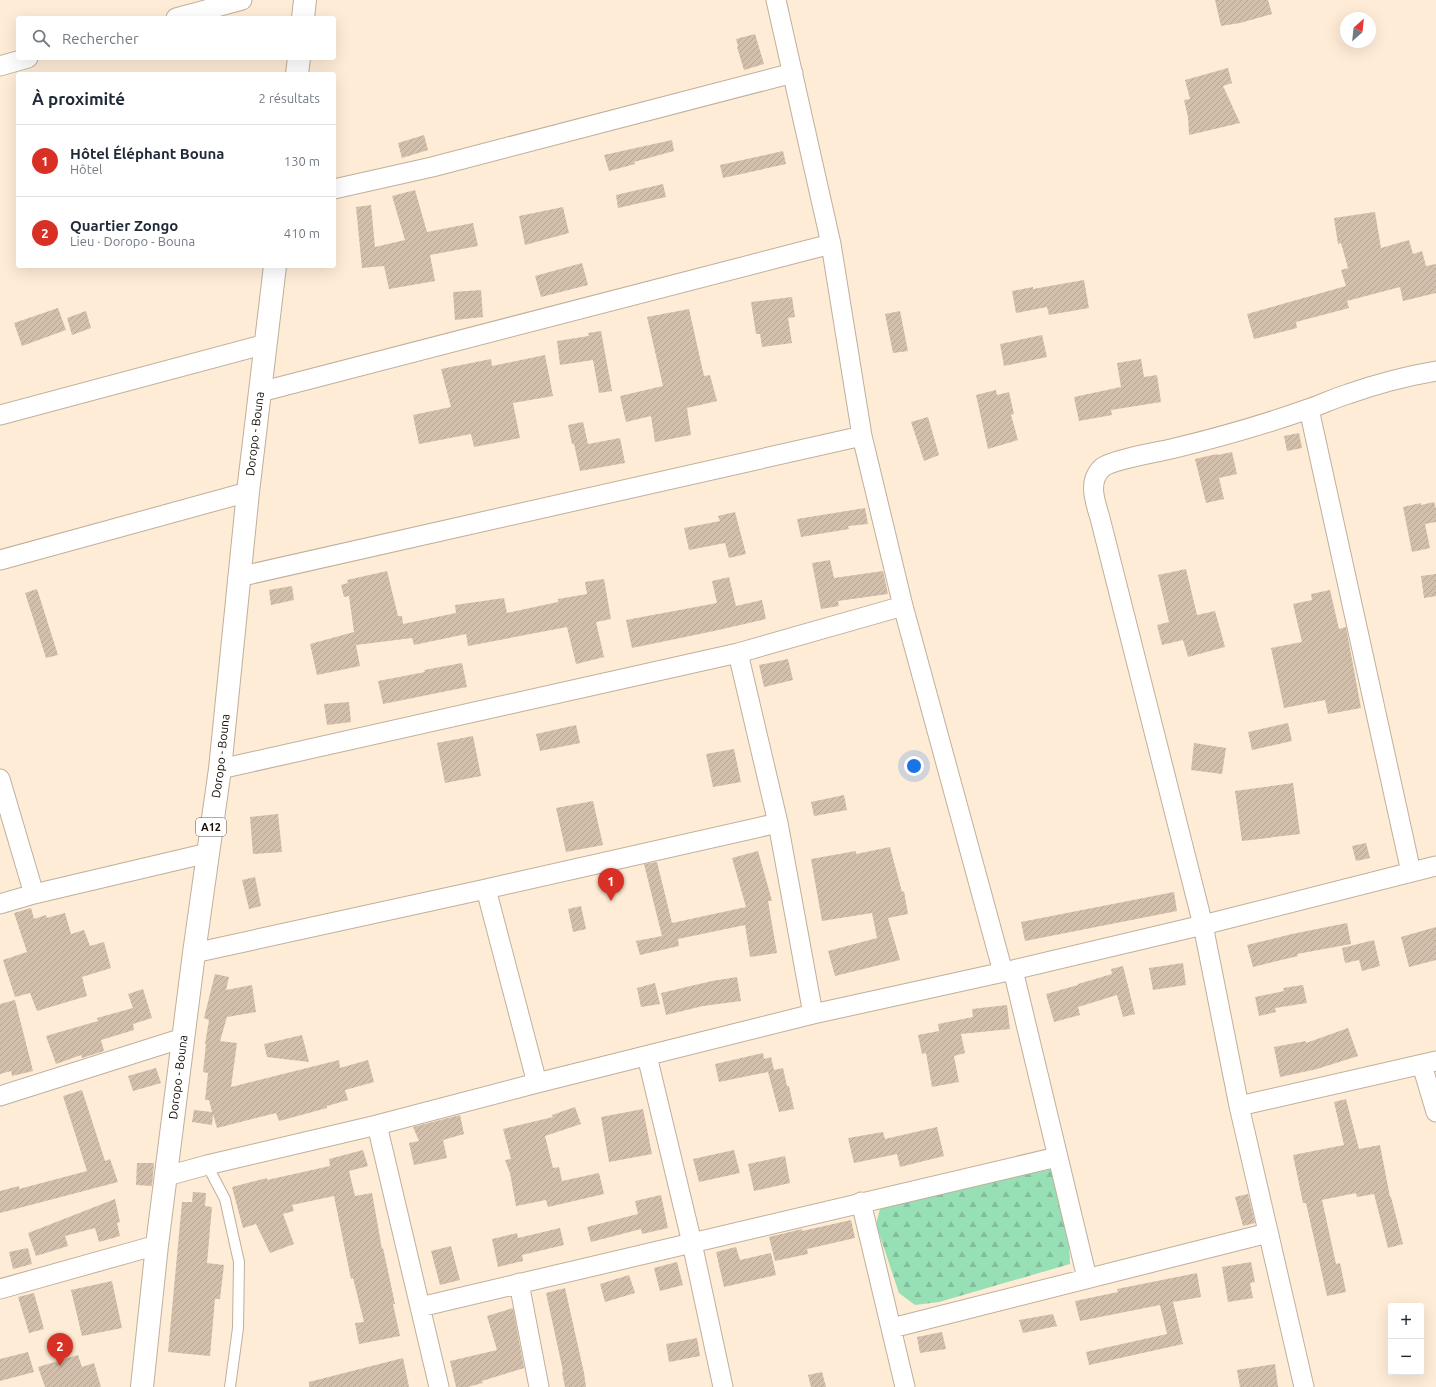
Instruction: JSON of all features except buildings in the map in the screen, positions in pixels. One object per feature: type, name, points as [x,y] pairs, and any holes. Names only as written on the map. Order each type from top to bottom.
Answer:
[{"type":"main road","points":[[303,16],[305,0]]},
{"type":"main road","points":[[297,72],[299,60]]},
{"type":"main road","name":"Doropo - Bouna","points":[[142,1387],[157,1245],[167,1176],[194,952],[220,769],[238,577],[275,268]]},
{"type":"street","points":[[183,16],[242,0]]},
{"type":"street","points":[[776,0],[831,244],[862,436],[903,606],[1008,971],[1087,1278]]},
{"type":"street","points":[[0,66],[21,60]]},
{"type":"street","points":[[336,189],[432,167],[793,73]]},
{"type":"street","points":[[260,392],[831,244]]},
{"type":"street","points":[[0,415],[266,344]]},
{"type":"street","points":[[1304,1387],[1239,1106],[1202,925],[1093,490],[1094,480],[1104,466],[1118,461],[1186,445],[1261,424],[1309,409],[1362,389],[1436,371]]},
{"type":"street","points":[[1309,409],[1411,872]]},
{"type":"street","points":[[238,577],[862,436]]},
{"type":"street","points":[[0,560],[248,492]]},
{"type":"street","points":[[220,769],[738,653],[903,606]]},
{"type":"street","points":[[738,653],[778,823],[813,1014]]},
{"type":"street","points":[[0,779],[34,894]]},
{"type":"street","points":[[194,952],[486,889],[778,823]]},
{"type":"street","points":[[0,904],[34,894],[208,853]]},
{"type":"street","points":[[167,1176],[813,1014],[1008,971],[1202,925],[1436,866]]},
{"type":"street","points":[[486,889],[537,1083]]},
{"type":"street","points":[[0,1096],[184,1038]]},
{"type":"street","points":[[647,1056],[692,1243],[723,1387]]},
{"type":"street","points":[[1239,1106],[1429,1063],[1436,1112]]},
{"type":"street","points":[[378,1124],[439,1387]]},
{"type":"street","points":[[420,1307],[1057,1157]]},
{"type":"street","points":[[861,1202],[892,1328],[904,1387]]},
{"type":"street","points":[[892,1328],[1268,1233]]},
{"type":"street","points":[[0,1289],[157,1245]]},
{"type":"street","points":[[519,1283],[539,1387]]},
{"type":"lane","points":[[207,1165],[226,1199],[239,1262],[238,1328],[230,1387]]},
{"type":"green space","points":[[1051,1169],[1069,1246],[1070,1264],[939,1302],[915,1305],[899,1293],[876,1224],[880,1209]]},
{"type":"place","name":"Hôtel Éléphant Bouna","points":[[611,901]]},
{"type":"place","name":"Quartier Zongo","points":[[60,1366]]}]
